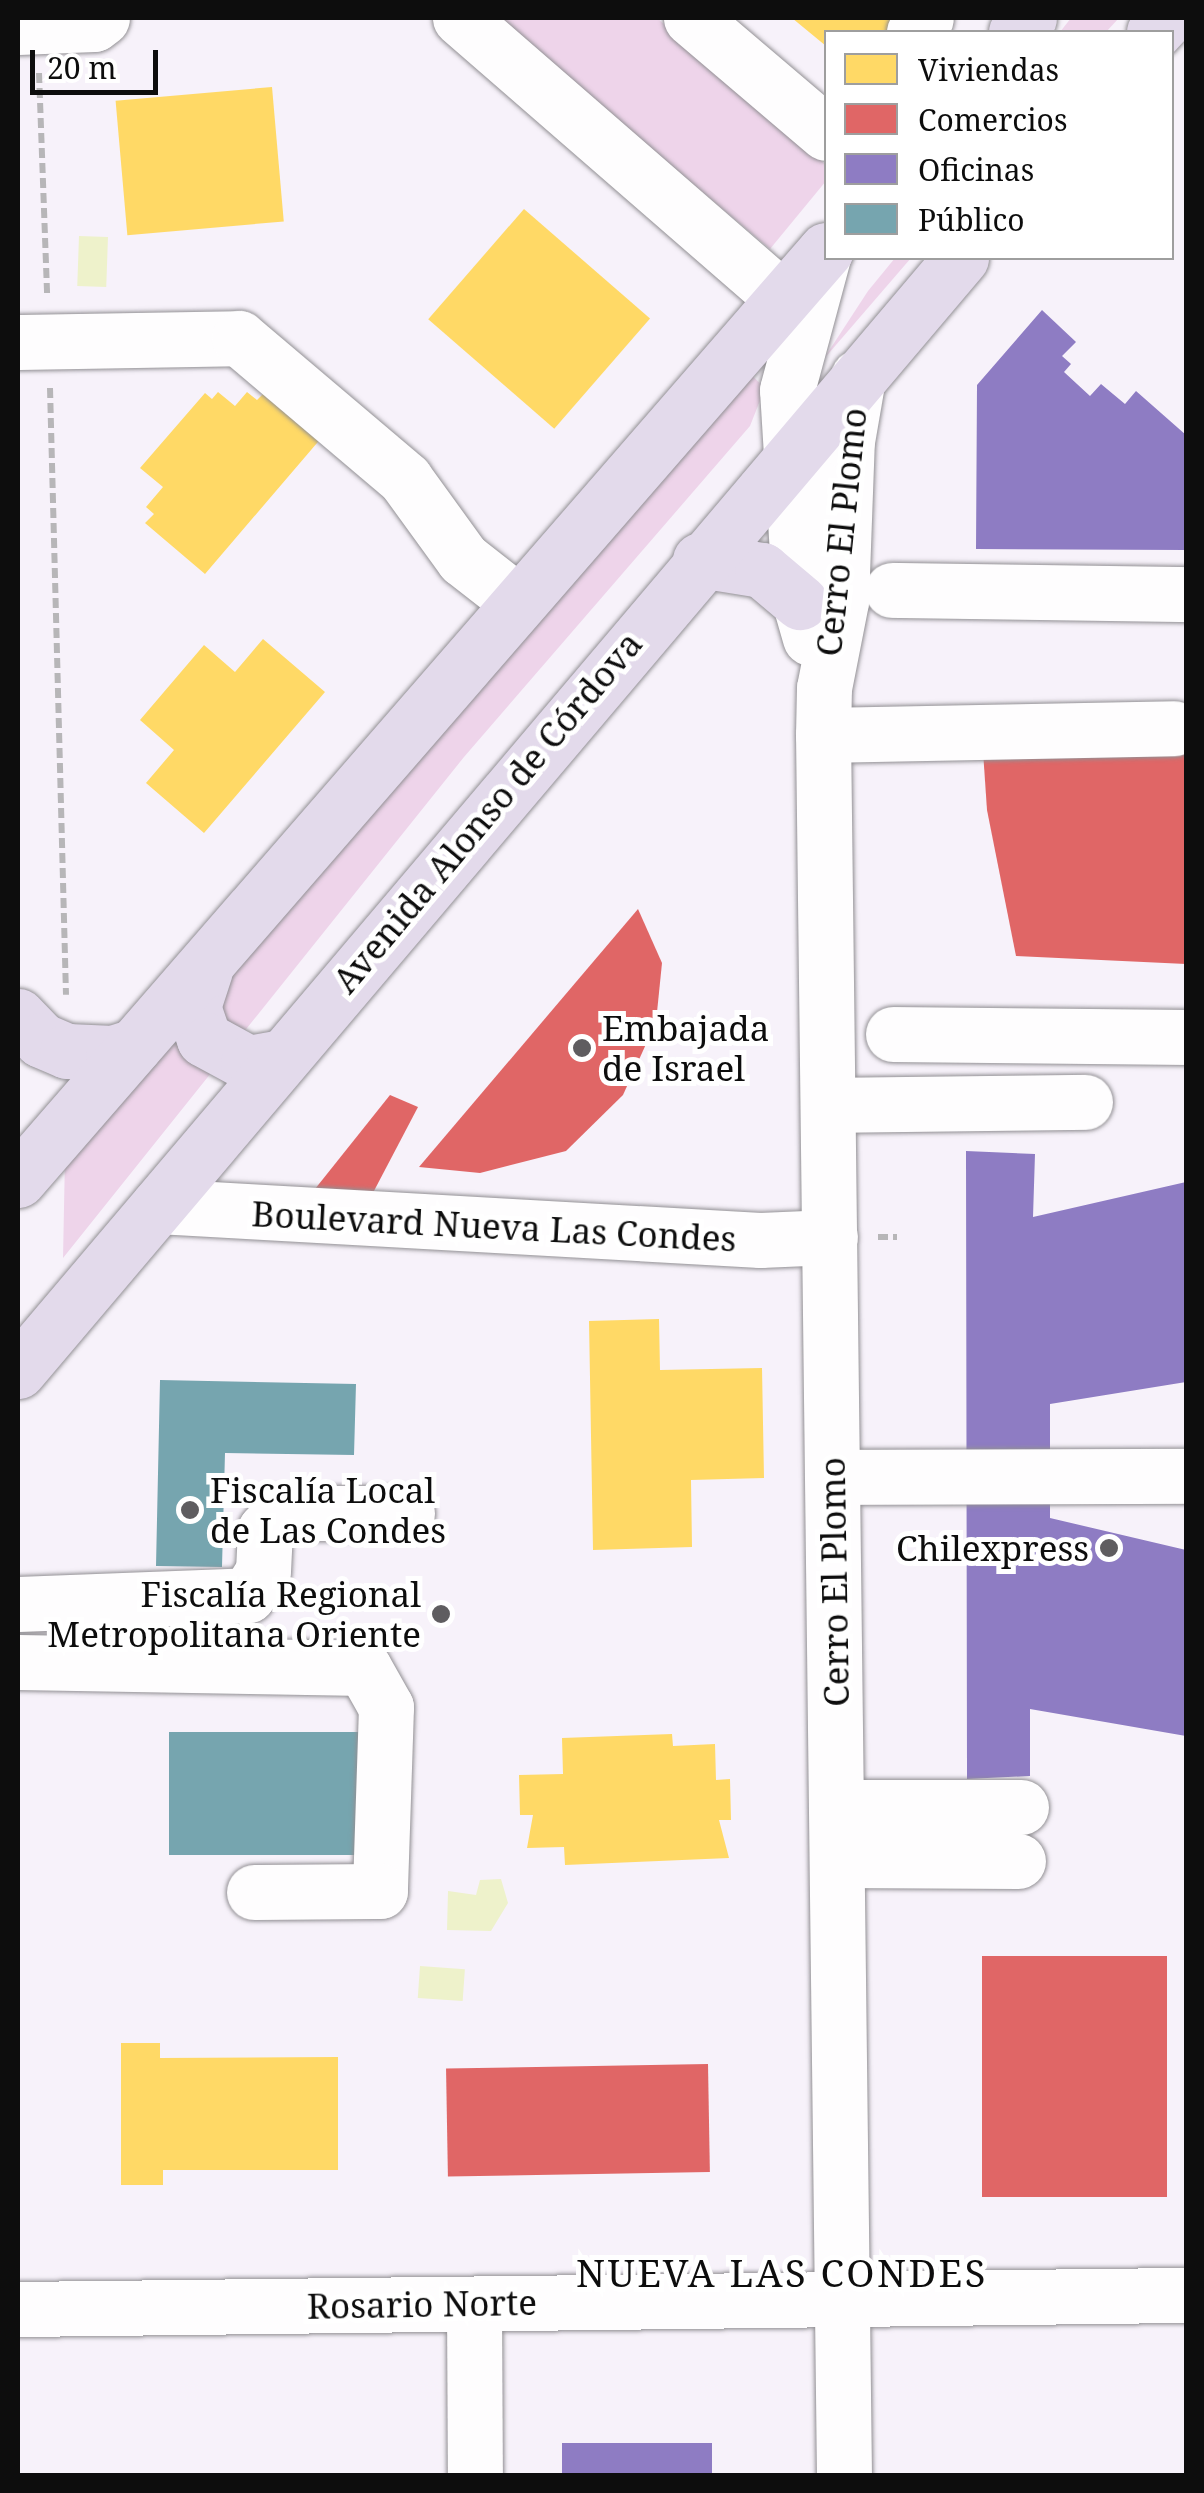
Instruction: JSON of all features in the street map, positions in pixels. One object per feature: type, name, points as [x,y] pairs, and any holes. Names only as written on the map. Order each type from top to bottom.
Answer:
[{"type":"main road","points":[[18,1180],[205,970],[518,602],[824,253]]},
{"type":"main road","name":"Avenida Alonso de Córdova","points":[[18,1372],[700,560],[959,260]]},
{"type":"main road","points":[[700,560],[762,570],[800,602]]},
{"type":"main road","points":[[205,970],[193,1007],[204,1038],[248,1063],[281,1057]]},
{"type":"main road","points":[[18,1016],[41,1040],[67,1052],[112,1053],[134,1046]]},
{"type":"street","points":[[28,26],[94,24],[102,18]]},
{"type":"street","points":[[460,18],[784,299]]},
{"type":"street","points":[[727,28],[824,98]]},
{"type":"street","points":[[727,28],[824,131]]},
{"type":"street","name":"Cerro El Plomo","points":[[824,256],[787,390],[787,460],[800,602],[824,711]]},
{"type":"street","points":[[33,340],[239,338],[405,478],[463,559],[518,602]]},
{"type":"street","name":"Cerro El Plomo","points":[[844,2476],[824,711],[841,602],[846,441],[858,377]]},
{"type":"street","points":[[892,590],[1186,594]]},
{"type":"street","points":[[824,711],[1174,728]]},
{"type":"street","points":[[893,1034],[1186,1037]]},
{"type":"street","points":[[829,1106],[1085,1102]]},
{"type":"street","name":"Boulevard Nueva Las Condes","points":[[158,1206],[760,1240],[830,1238]]},
{"type":"street","points":[[833,1477],[1186,1476]]},
{"type":"street","points":[[18,1604],[248,1595],[259,1586],[272,1517],[407,1513]]},
{"type":"street","points":[[18,1662],[364,1668],[386,1707],[380,1891],[254,1892]]},
{"type":"street","points":[[837,1806],[1021,1807]]},
{"type":"street","points":[[838,1860],[1018,1861]]},
{"type":"street","name":"Rosario Norte","points":[[18,2309],[1186,2295]]},
{"type":"street","points":[[474,2304],[475,2476]]},
{"type":"path","points":[[28,26],[33,340],[67,1052]]},
{"type":"shaded area","points":[[496,18],[657,18],[824,163],[824,183],[770,249]]},
{"type":"shaded area","points":[[1071,18],[1119,18],[1108,30],[1062,30]]},
{"type":"shaded area","points":[[79,236],[108,237],[106,287],[77,286]]},
{"type":"shaded area","points":[[893,260],[909,260],[823,360]]},
{"type":"shaded area","points":[[743,367],[765,388],[750,426],[464,757],[63,1258],[65,1157]]},
{"type":"shaded area","points":[[501,1879],[508,1903],[491,1931],[447,1930],[448,1891],[476,1895],[480,1880]]},
{"type":"shaded area","points":[[420,1966],[465,1969],[463,2001],[418,1998]]},
{"type":"building: Viviendas","points":[[792,18],[905,18],[894,30],[824,30],[824,44]]},
{"type":"building: Viviendas","points":[[272,87],[284,221],[127,235],[116,101]]},
{"type":"building: Viviendas","points":[[524,209],[650,319],[554,429],[428,319]]},
{"type":"building: Viviendas","points":[[266,391],[323,436],[205,574],[145,523],[154,514],[146,507],[163,487],[140,468],[205,393],[212,399],[218,392],[235,406],[247,392],[257,400]]},
{"type":"building: Viviendas","points":[[263,639],[325,692],[204,833],[146,783],[174,750],[140,720],[204,645],[235,672]]},
{"type":"building: Viviendas","points":[[659,1319],[660,1370],[762,1368],[764,1478],[691,1480],[692,1547],[593,1550],[589,1321]]},
{"type":"building: Viviendas","points":[[672,1734],[673,1746],[715,1744],[716,1780],[730,1779],[731,1820],[719,1820],[729,1858],[565,1865],[564,1847],[527,1848],[533,1815],[520,1815],[519,1775],[563,1774],[562,1738]]},
{"type":"building: Viviendas","points":[[121,2043],[160,2043],[160,2058],[338,2057],[338,2170],[163,2170],[163,2185],[121,2185]]},
{"type":"building: Comercios","points":[[983,751],[1186,752],[1186,964],[1016,956],[987,810]]},
{"type":"building: Comercios","points":[[638,909],[662,963],[656,1022],[623,1095],[566,1151],[480,1173],[419,1167]]},
{"type":"building: Comercios","points":[[390,1095],[418,1107],[365,1208],[311,1194]]},
{"type":"building: Comercios","points":[[982,1956],[1167,1956],[1167,2197],[982,2197]]},
{"type":"building: Comercios","points":[[708,2064],[710,2172],[448,2177],[446,2069]]},
{"type":"building: Oficinas","points":[[1042,310],[1076,342],[1062,356],[1071,364],[1064,372],[1090,396],[1101,384],[1125,404],[1136,391],[1186,435],[1186,550],[976,549],[977,385]]},
{"type":"building: Oficinas","points":[[966,1151],[1035,1154],[1033,1217],[1186,1182],[1186,1382],[1050,1404],[1050,1518],[1186,1550],[1186,1736],[1030,1709],[1030,1776],[967,1779]]},
{"type":"building: Oficinas","points":[[562,2443],[712,2443],[712,2476],[562,2476]]},
{"type":"building: Público","name":"Fiscalía Local de Las Condes","points":[[160,1380],[356,1384],[354,1455],[225,1453],[222,1567],[156,1566]]},
{"type":"building: Público","points":[[169,1732],[375,1732],[375,1855],[169,1855]]},
{"type":"place","name":"Embajada de Israel","points":[[582,1048]]},
{"type":"place","name":"Fiscalía Local de Las Condes","points":[[190,1510]]},
{"type":"place","name":"Chilexpress","points":[[1109,1548]]},
{"type":"place","name":"Fiscalía Regional Metropolitana Oriente","points":[[441,1614]]},
{"type":"district","name":"NUEVA LAS CONDES","points":[[782,2273]]}]
